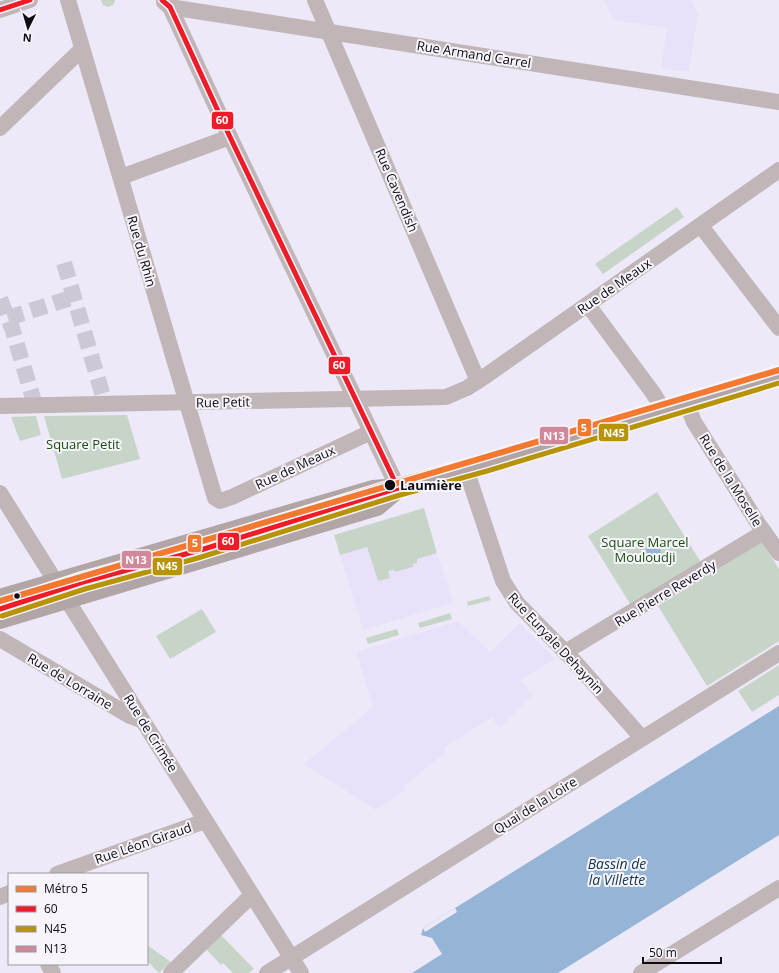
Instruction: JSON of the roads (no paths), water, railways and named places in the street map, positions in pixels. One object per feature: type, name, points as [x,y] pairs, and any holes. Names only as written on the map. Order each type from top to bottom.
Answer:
[{"type":"main road","points":[[0,599],[373,490],[398,488],[466,469],[779,376]]},
{"type":"main road","points":[[0,619],[377,506],[398,488]]},
{"type":"street","points":[[0,10],[30,0]]},
{"type":"street","name":"Rue du Rhin","points":[[68,0],[186,402],[213,492],[218,500]]},
{"type":"street","name":"Rue Cavendish","points":[[315,0],[478,381]]},
{"type":"street","points":[[167,2],[398,488]]},
{"type":"street","name":"Rue Armand Carrel","points":[[167,2],[344,35],[779,102]]},
{"type":"street","points":[[0,128],[82,49]]},
{"type":"street","points":[[121,177],[230,137]]},
{"type":"street","name":"Rue de Meaux","points":[[446,397],[478,381],[779,170]]},
{"type":"street","points":[[701,226],[779,328]]},
{"type":"street","points":[[588,305],[653,393],[664,411]]},
{"type":"street","name":"Rue Petit","points":[[0,406],[446,397]]},
{"type":"street","name":"Rue de la Moselle","points":[[687,404],[694,422],[779,553]]},
{"type":"street","name":"Rue de Meaux","points":[[218,500],[232,496],[371,432]]},
{"type":"street","name":"Rue Euryale Dehaynin","points":[[466,469],[503,581],[509,593],[565,652],[642,738]]},
{"type":"street","name":"Rue de Crimée","points":[[0,493],[301,973]]},
{"type":"street","name":"Rue Pierre Reverdy","points":[[565,652],[764,532]]},
{"type":"street","name":"Rue de Lorraine","points":[[0,639],[130,716],[141,720]]},
{"type":"street","name":"Quai de la Loire","points":[[267,973],[779,653]]},
{"type":"street","name":"Rue Léon Giraud","points":[[60,873],[205,821]]},
{"type":"street","points":[[642,973],[779,888]]},
{"type":"street","points":[[171,973],[252,895]]},
{"type":"water","points":[[653,545],[660,550],[661,553],[656,560],[653,561],[646,556],[645,553],[650,546]]},
{"type":"water","name":"Bassin de la Villette","points":[[779,706],[779,835],[558,973],[412,973],[442,954],[432,938],[421,935],[423,928]]},
{"type":"tunnel","points":[[64,263],[105,403]]},
{"type":"tunnel","points":[[8,318],[74,297]]},
{"type":"tunnel","points":[[0,299],[12,328],[35,405]]},
{"type":"metro line","name":"5","points":[[0,601],[779,370]]},
{"type":"place","name":"Laumière","points":[[390,485]]},
{"type":"park label","name":"Square Petit","points":[[83,444]]},
{"type":"park label","name":"Square Marcel Mouloudji","points":[[645,550]]}]
